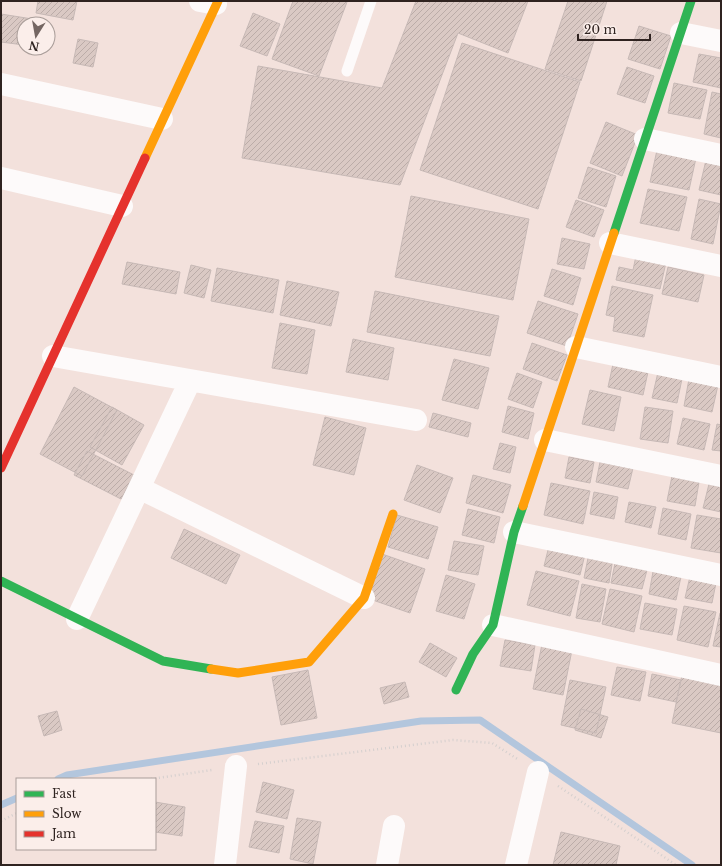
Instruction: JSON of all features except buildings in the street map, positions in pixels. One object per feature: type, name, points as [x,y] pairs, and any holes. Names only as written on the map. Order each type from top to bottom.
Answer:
[{"type":"street","points":[[456,690],[473,654],[493,625],[514,532],[691,1]]},
{"type":"street","points":[[1,468],[162,119],[211,2]]},
{"type":"street","points":[[681,33],[721,41]]},
{"type":"street","points":[[1,84],[162,119]]},
{"type":"street","points":[[645,139],[721,155]]},
{"type":"street","points":[[1,178],[122,206]]},
{"type":"street","points":[[610,244],[721,266]]},
{"type":"street","points":[[576,347],[721,377]]},
{"type":"street","points":[[53,356],[416,420]]},
{"type":"street","points":[[77,619],[190,381]]},
{"type":"street","points":[[545,440],[721,476]]},
{"type":"street","points":[[139,488],[364,598]]},
{"type":"street","points":[[1,581],[163,661],[238,673],[310,662],[364,598],[394,514]]},
{"type":"street","points":[[514,532],[721,575]]},
{"type":"street","points":[[493,625],[721,675]]},
{"type":"street","points":[[225,865],[236,766]]},
{"type":"street","points":[[516,865],[538,772]]},
{"type":"street","points":[[388,865],[394,826]]},
{"type":"lane","points":[[347,72],[371,1]]},
{"type":"path","points":[[156,778],[236,766],[454,740],[492,743],[538,772],[676,865]]},
{"type":"path","points":[[1,821],[16,814]]},
{"type":"waterway","points":[[60,778],[67,775],[421,721],[480,720],[692,865]]},
{"type":"waterway","points":[[1,805],[16,798]]},
{"type":"traffic: fast","points":[[614,233],[691,1]]},
{"type":"traffic: fast","points":[[456,690],[473,654],[493,625],[514,532],[523,506]]},
{"type":"traffic: fast","points":[[1,581],[163,661],[211,669]]},
{"type":"traffic: slow","points":[[145,158],[218,1]]},
{"type":"traffic: slow","points":[[523,506],[614,233]]},
{"type":"traffic: slow","points":[[211,669],[238,673],[309,662],[364,598],[393,514]]},
{"type":"traffic: jam","points":[[1,468],[145,158]]}]
